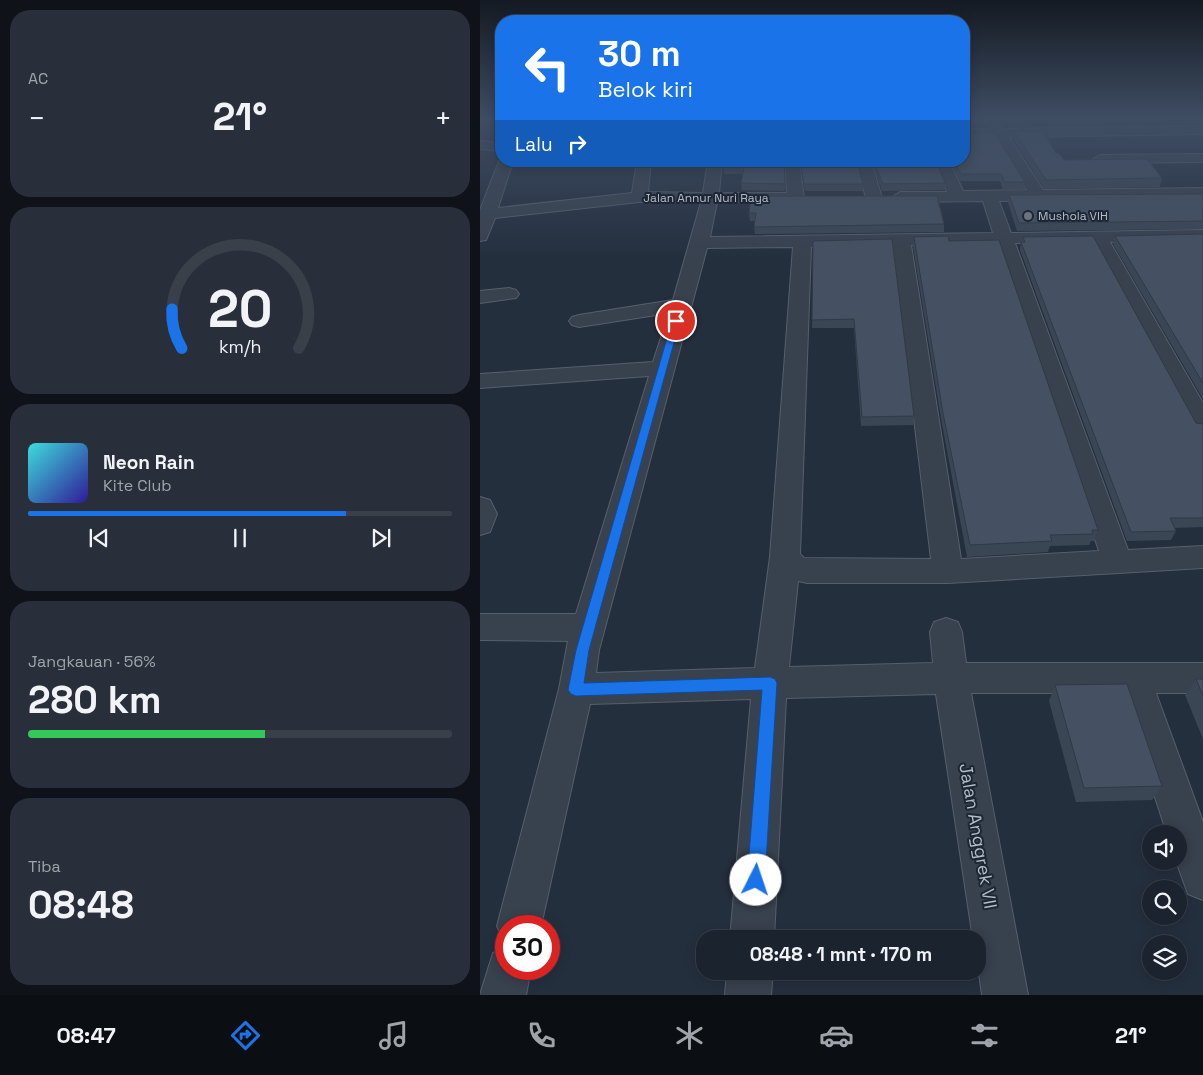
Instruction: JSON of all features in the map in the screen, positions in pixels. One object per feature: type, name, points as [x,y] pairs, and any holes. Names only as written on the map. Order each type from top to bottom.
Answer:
[{"type":"street","points":[[1020,164],[1038,195]]},
{"type":"street","points":[[1105,164],[1129,194]]},
{"type":"street","points":[[480,236],[484,215],[504,167]]},
{"type":"street","points":[[639,197],[643,167]]},
{"type":"street","points":[[522,915],[576,690],[589,628],[662,368],[702,243],[712,199],[715,167]]},
{"type":"street","points":[[793,167],[796,198]]},
{"type":"street","points":[[866,167],[874,198]]},
{"type":"street","points":[[944,167],[957,196]]},
{"type":"street","points":[[854,198],[1203,193]]},
{"type":"street","points":[[989,196],[1002,238],[1118,562]]},
{"type":"street","name":"Jalan Annur Nuri Raya","points":[[484,215],[639,197],[712,199],[815,198]]},
{"type":"street","points":[[702,243],[1197,235],[1203,250]]},
{"type":"street","points":[[1098,236],[1203,425]]},
{"type":"street","points":[[901,240],[948,571]]},
{"type":"street","points":[[753,930],[770,683],[785,558],[802,241]]},
{"type":"street","points":[[480,297],[509,294]]},
{"type":"street","points":[[579,321],[681,305]]},
{"type":"street","points":[[480,381],[662,368]]},
{"type":"street","points":[[480,508],[483,514],[480,525]]},
{"type":"street","points":[[785,558],[794,568],[807,571],[948,571],[1203,557]]},
{"type":"street","points":[[480,627],[589,628]]},
{"type":"street","name":"Jalan Anggrek VII","points":[[946,632],[951,678],[1005,995]]},
{"type":"street","points":[[576,690],[951,678],[1203,678]]},
{"type":"street","points":[[1133,678],[1203,878]]},
{"type":"street","points":[[503,995],[506,980]]},
{"type":"street","points":[[748,995],[749,980]]},
{"type":"building","points":[[970,164],[1014,164],[1025,182],[1004,182],[1002,174],[961,174],[957,167],[970,167]]},
{"type":"building","points":[[1036,164],[1151,164],[1162,178],[1046,180]]},
{"type":"building","points":[[744,167],[784,167],[785,184],[741,183]]},
{"type":"building","points":[[801,167],[859,167],[863,184],[804,184]]},
{"type":"building","points":[[876,167],[938,167],[945,183],[883,184]]},
{"type":"building","points":[[1203,194],[1203,221],[1019,223],[1009,195]]},
{"type":"building","points":[[751,196],[937,196],[944,224],[754,227],[756,213],[749,213]]},
{"type":"building","points":[[1203,234],[1203,383],[1115,236]]},
{"type":"building","points":[[948,236],[949,241],[999,240],[1098,530],[1092,530],[1093,534],[1050,535],[1052,541],[970,545],[943,413],[914,237]]},
{"type":"building","points":[[1093,236],[1196,423],[1203,424],[1203,518],[1170,518],[1176,531],[1131,532],[1021,242],[1025,242],[1023,237]]},
{"type":"building","points":[[892,239],[914,416],[862,417],[854,319],[812,320],[813,241]]},
{"type":"building","points":[[1196,679],[1203,679],[1203,696]]},
{"type":"building","points":[[1127,684],[1162,786],[1084,788],[1055,685]]},
{"type":"place","name":"Mushola VIH","points":[[1028,216]]},
{"type":"route","points":[[676,321],[582,650],[576,690],[770,683],[756,880]]}]
